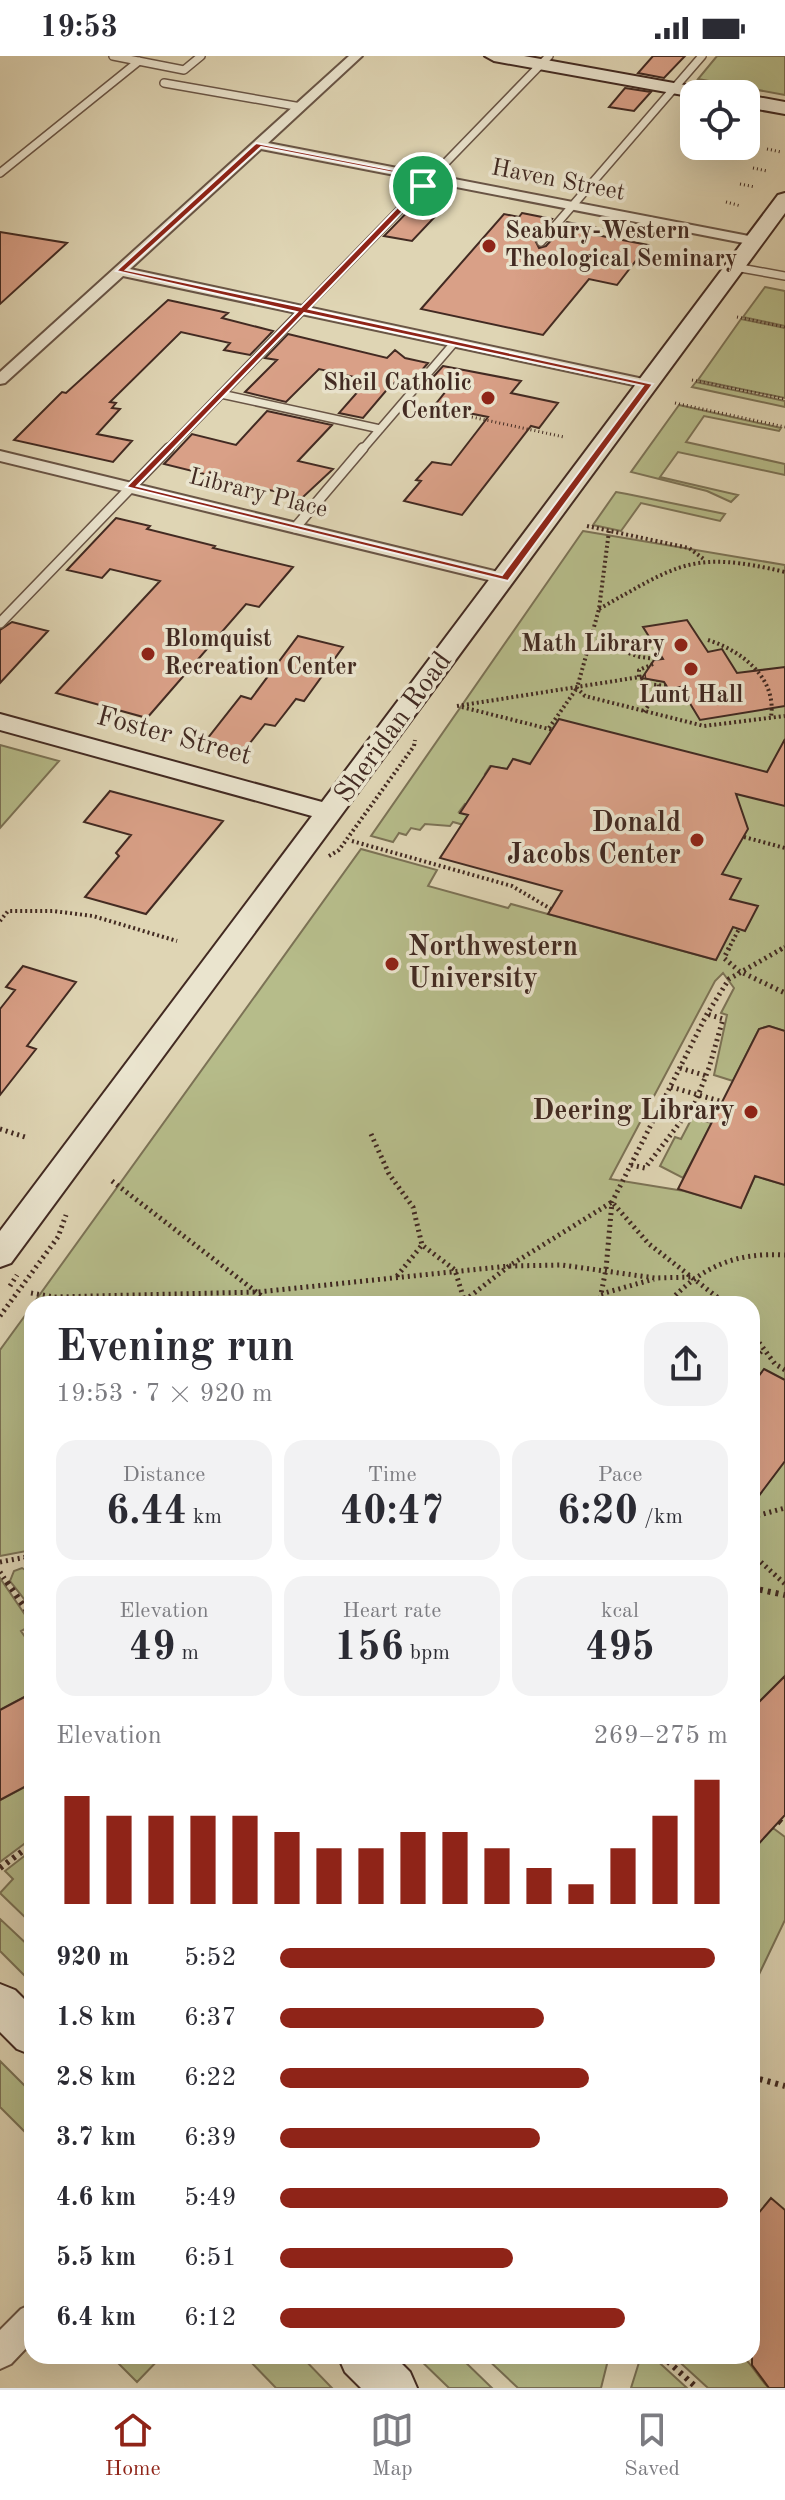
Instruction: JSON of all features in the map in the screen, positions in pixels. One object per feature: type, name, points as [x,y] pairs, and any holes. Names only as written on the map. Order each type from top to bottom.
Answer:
[{"type":"main road","points":[[494,56],[545,60],[680,89]]},
{"type":"main road","points":[[760,104],[785,108]]},
{"type":"main road","name":"Sheridan Road","points":[[0,1255],[785,199]]},
{"type":"main road","name":"Foster Street","points":[[0,722],[331,813]]},
{"type":"main road","points":[[0,2004],[24,2027]]},
{"type":"main road","points":[[369,2364],[394,2388]]},
{"type":"street","points":[[0,380],[356,56]]},
{"type":"street","name":"Haven Street","points":[[259,145],[754,241]]},
{"type":"street","points":[[120,271],[648,384]]},
{"type":"street","points":[[0,354],[23,359]]},
{"type":"street","name":"Library Place","points":[[0,456],[505,579]]},
{"type":"street","points":[[0,2353],[24,2328]]},
{"type":"lane","points":[[113,56],[184,70],[201,56]]},
{"type":"lane","points":[[541,242],[702,56]]},
{"type":"lane","points":[[0,623],[545,60]]},
{"type":"lane","points":[[0,173],[139,61]]},
{"type":"lane","points":[[164,83],[301,107]]},
{"type":"lane","points":[[735,267],[785,276]]},
{"type":"lane","points":[[295,528],[454,343]]},
{"type":"lane","points":[[221,394],[380,429]]},
{"type":"path","points":[[767,149],[781,152]]},
{"type":"path","points":[[753,168],[767,171]]},
{"type":"path","points":[[740,184],[755,187]]},
{"type":"path","points":[[726,202],[741,206]]},
{"type":"path","points":[[737,317],[785,327]]},
{"type":"path","points":[[692,380],[785,399]]},
{"type":"path","points":[[675,403],[785,427]]},
{"type":"path","points":[[421,406],[564,437]]},
{"type":"path","points":[[587,526],[689,548],[705,560]]},
{"type":"path","points":[[609,531],[599,609],[577,688],[551,729],[457,706],[577,688],[646,676]]},
{"type":"path","points":[[599,609],[682,566],[705,560],[733,560],[784,573]]},
{"type":"path","points":[[591,640],[614,645],[642,661],[655,662],[639,670]]},
{"type":"path","points":[[708,640],[733,651],[753,667],[773,694],[776,705],[771,717]]},
{"type":"path","points":[[642,661],[639,677],[647,684],[667,686]]},
{"type":"path","points":[[643,713],[654,701],[658,684]]},
{"type":"path","points":[[577,688],[585,696],[704,726],[785,716]]},
{"type":"path","points":[[744,837],[785,848]]},
{"type":"path","points":[[352,841],[512,886],[551,909]]},
{"type":"path","points":[[0,909],[93,916],[177,941]]},
{"type":"path","points":[[0,921],[8,911]]},
{"type":"path","points":[[739,929],[724,958],[739,971],[785,993]]},
{"type":"path","points":[[660,1277],[601,1294],[612,1202],[721,988],[739,971],[785,947]]},
{"type":"path","points":[[631,1165],[645,1168],[689,1113],[707,1076],[723,1019],[707,1014]]},
{"type":"path","points":[[680,1068],[707,1076]]},
{"type":"path","points":[[671,1087],[723,1102]]},
{"type":"path","points":[[662,1106],[689,1113]]},
{"type":"path","points":[[0,1129],[25,1137]]},
{"type":"path","points":[[371,1134],[389,1174],[413,1207],[422,1245],[455,1270],[461,1296]]},
{"type":"path","points":[[112,1181],[263,1296]]},
{"type":"path","points":[[472,1296],[509,1266],[612,1202]]},
{"type":"path","points":[[612,1202],[619,1215],[636,1231],[716,1296]]},
{"type":"path","points":[[396,1277],[422,1245]]},
{"type":"path","points":[[675,1296],[707,1265],[753,1254],[785,1255]]},
{"type":"path","points":[[168,1296],[258,1292],[509,1266],[562,1265],[660,1277],[693,1277]]},
{"type":"path","points":[[31,1293],[40,1296]]},
{"type":"path","points":[[760,1345],[775,1364],[785,1370]]},
{"type":"path","points":[[760,1353],[763,1349]]},
{"type":"path","points":[[760,1515],[785,1508]]},
{"type":"path","points":[[0,1562],[24,1557]]},
{"type":"path","points":[[760,1561],[785,1584]]},
{"type":"path","points":[[0,1572],[24,1606]]},
{"type":"path","points":[[760,1590],[785,1595]]},
{"type":"path","points":[[0,1868],[24,1850]]},
{"type":"path","points":[[760,2079],[785,2086]]},
{"type":"path","points":[[671,2364],[697,2388]]},
{"type":"green space","points":[[717,56],[785,56],[785,95],[760,90],[760,80],[698,79]]},
{"type":"green space","points":[[765,287],[785,291],[785,326],[743,317]]},
{"type":"green space","points":[[741,319],[785,328],[785,398],[698,380]]},
{"type":"green space","points":[[696,382],[785,401],[785,407],[692,387]]},
{"type":"green space","points":[[679,405],[781,428],[779,431],[704,416],[686,442],[785,464],[785,475],[678,452],[660,477],[738,495],[731,502],[707,491],[631,472]]},
{"type":"green space","points":[[616,492],[725,514],[720,521],[641,503],[621,531],[593,525]]},
{"type":"green space","points":[[583,531],[785,565],[785,1031],[769,1026],[759,1029],[733,1081],[714,1075],[727,1015],[721,1013],[734,988],[723,973],[715,981],[610,1179],[684,1191],[736,1206],[743,1203],[755,1176],[785,1185],[785,1676],[760,1701],[760,1296],[39,1296],[361,849],[437,870],[428,886],[508,908],[511,904],[712,959],[538,766],[514,759],[507,769],[490,766],[485,774],[491,776],[472,806],[465,804],[459,812],[477,817],[471,827],[453,822],[450,826],[425,824],[420,830],[411,828],[406,835],[399,833],[393,842],[371,836]]},
{"type":"green space","points":[[0,745],[59,761],[0,828]]},
{"type":"green space","points":[[692,1118],[712,1123],[683,1178],[660,1166],[675,1137],[681,1139]]},
{"type":"green space","points":[[24,1317],[24,1552],[0,1556],[0,1350]]},
{"type":"green space","points":[[24,1569],[24,1599],[10,1581],[14,1571]]},
{"type":"green space","points":[[0,1578],[24,1613],[24,1629],[21,1631],[24,1635],[24,1697],[0,1710]]},
{"type":"green space","points":[[24,1787],[24,1844],[0,1862],[0,1800]]},
{"type":"green space","points":[[773,1828],[785,1837],[785,1920],[760,1972],[760,1842]]},
{"type":"green space","points":[[24,1856],[24,1916],[0,1893],[13,1879],[5,1871]]},
{"type":"green space","points":[[0,1919],[24,1942],[24,1975],[0,1951]]},
{"type":"green space","points":[[0,2061],[24,2085],[24,2131],[0,2107]]},
{"type":"green space","points":[[119,2364],[154,2364],[137,2382]]},
{"type":"green space","points":[[253,2364],[309,2364],[332,2388],[276,2388]]},
{"type":"green space","points":[[424,2364],[467,2364],[492,2388],[449,2388]]},
{"type":"green space","points":[[492,2364],[607,2364],[601,2388],[518,2388]]},
{"type":"green space","points":[[638,2364],[661,2364],[687,2388],[631,2388]]},
{"type":"green space","points":[[682,2364],[750,2364],[769,2388],[708,2388]]},
{"type":"building","points":[[653,56],[685,56],[664,78],[638,73]]},
{"type":"building","points":[[625,88],[651,92],[634,111],[609,107]]},
{"type":"building","points":[[420,199],[447,204],[412,241],[384,236]]},
{"type":"building","points":[[522,213],[552,219],[535,240],[539,248],[546,246],[567,222],[602,229],[597,235],[648,245],[617,285],[589,279],[543,335],[421,309],[504,214],[519,217]]},
{"type":"building","points":[[0,232],[67,243],[0,304]]},
{"type":"building","points":[[168,300],[228,313],[222,318],[273,331],[250,355],[224,350],[230,343],[181,332],[110,402],[116,403],[112,408],[120,409],[97,434],[132,441],[113,462],[14,440],[62,392],[66,393]]},
{"type":"building","points":[[288,334],[387,358],[395,350],[405,358],[428,363],[411,383],[398,380],[390,386],[363,418],[339,413],[368,380],[319,369],[286,402],[245,392],[277,360],[265,358]]},
{"type":"building","points":[[443,366],[521,381],[511,393],[558,403],[539,428],[531,426],[462,515],[404,501],[421,481],[416,480],[432,462],[451,465],[488,417],[434,406],[446,391],[425,386]]},
{"type":"building","points":[[267,411],[332,425],[298,461],[333,469],[302,498],[164,464],[192,434],[236,445]]},
{"type":"building","points":[[116,518],[215,546],[213,548],[293,567],[259,607],[246,604],[147,718],[56,693],[160,581],[110,569],[102,578],[67,570]]},
{"type":"building","name":"Lunt Hall","points":[[687,620],[708,652],[722,649],[737,673],[785,667],[785,706],[700,720],[680,687],[669,690],[664,682],[642,678],[654,660],[663,659],[643,627]]},
{"type":"building","points":[[12,622],[48,631],[0,683],[0,630]]},
{"type":"building","points":[[298,636],[343,647],[304,701],[296,699],[275,726],[265,724],[246,748],[241,747],[237,751],[204,743],[241,696],[251,699]]},
{"type":"building","name":"Donald Jacobs Center","points":[[559,719],[767,772],[785,739],[785,806],[736,794],[748,829],[722,874],[741,879],[730,899],[758,906],[745,931],[733,927],[716,960],[548,914],[562,891],[440,858],[468,815],[460,813],[491,766],[507,769],[513,759],[530,764]]},
{"type":"building","points":[[110,791],[223,821],[146,914],[85,897],[119,856],[116,853],[131,835],[84,822]]},
{"type":"building","points":[[23,966],[76,982],[27,1046],[36,1049],[0,1095],[0,1009],[15,990],[6,987]]},
{"type":"building","name":"Deering Library","points":[[769,1026],[785,1031],[785,1185],[755,1176],[741,1208],[678,1189],[759,1029]]},
{"type":"building","points":[[764,1369],[785,1380],[785,1461],[760,1494],[760,1374]]},
{"type":"building","points":[[785,1676],[785,1815],[760,1842],[760,1701]]},
{"type":"building","points":[[24,1697],[24,1787],[0,1800],[0,1710]]},
{"type":"building","points":[[771,2198],[785,2210],[785,2388],[769,2388],[752,2365],[760,2364],[760,2211]]},
{"type":"place","name":"Seabury-Western Theological Seminary","points":[[489,246]]},
{"type":"place","name":"Sheil Catholic Center","points":[[488,398]]},
{"type":"place","name":"Math Library","points":[[681,645]]},
{"type":"place","name":"Blomquist Recreation Center","points":[[148,654]]},
{"type":"place","name":"Lunt Hall","points":[[691,669]]},
{"type":"place","name":"Donald Jacobs Center","points":[[697,840]]},
{"type":"place","name":"Northwestern University","points":[[392,964]]},
{"type":"place","name":"Deering Library","points":[[751,1112]]},
{"type":"route","points":[[423,186],[303,310],[293,321],[131,487],[505,579],[648,384],[303,310],[228,295],[120,271],[259,145],[431,178],[423,186]]}]
